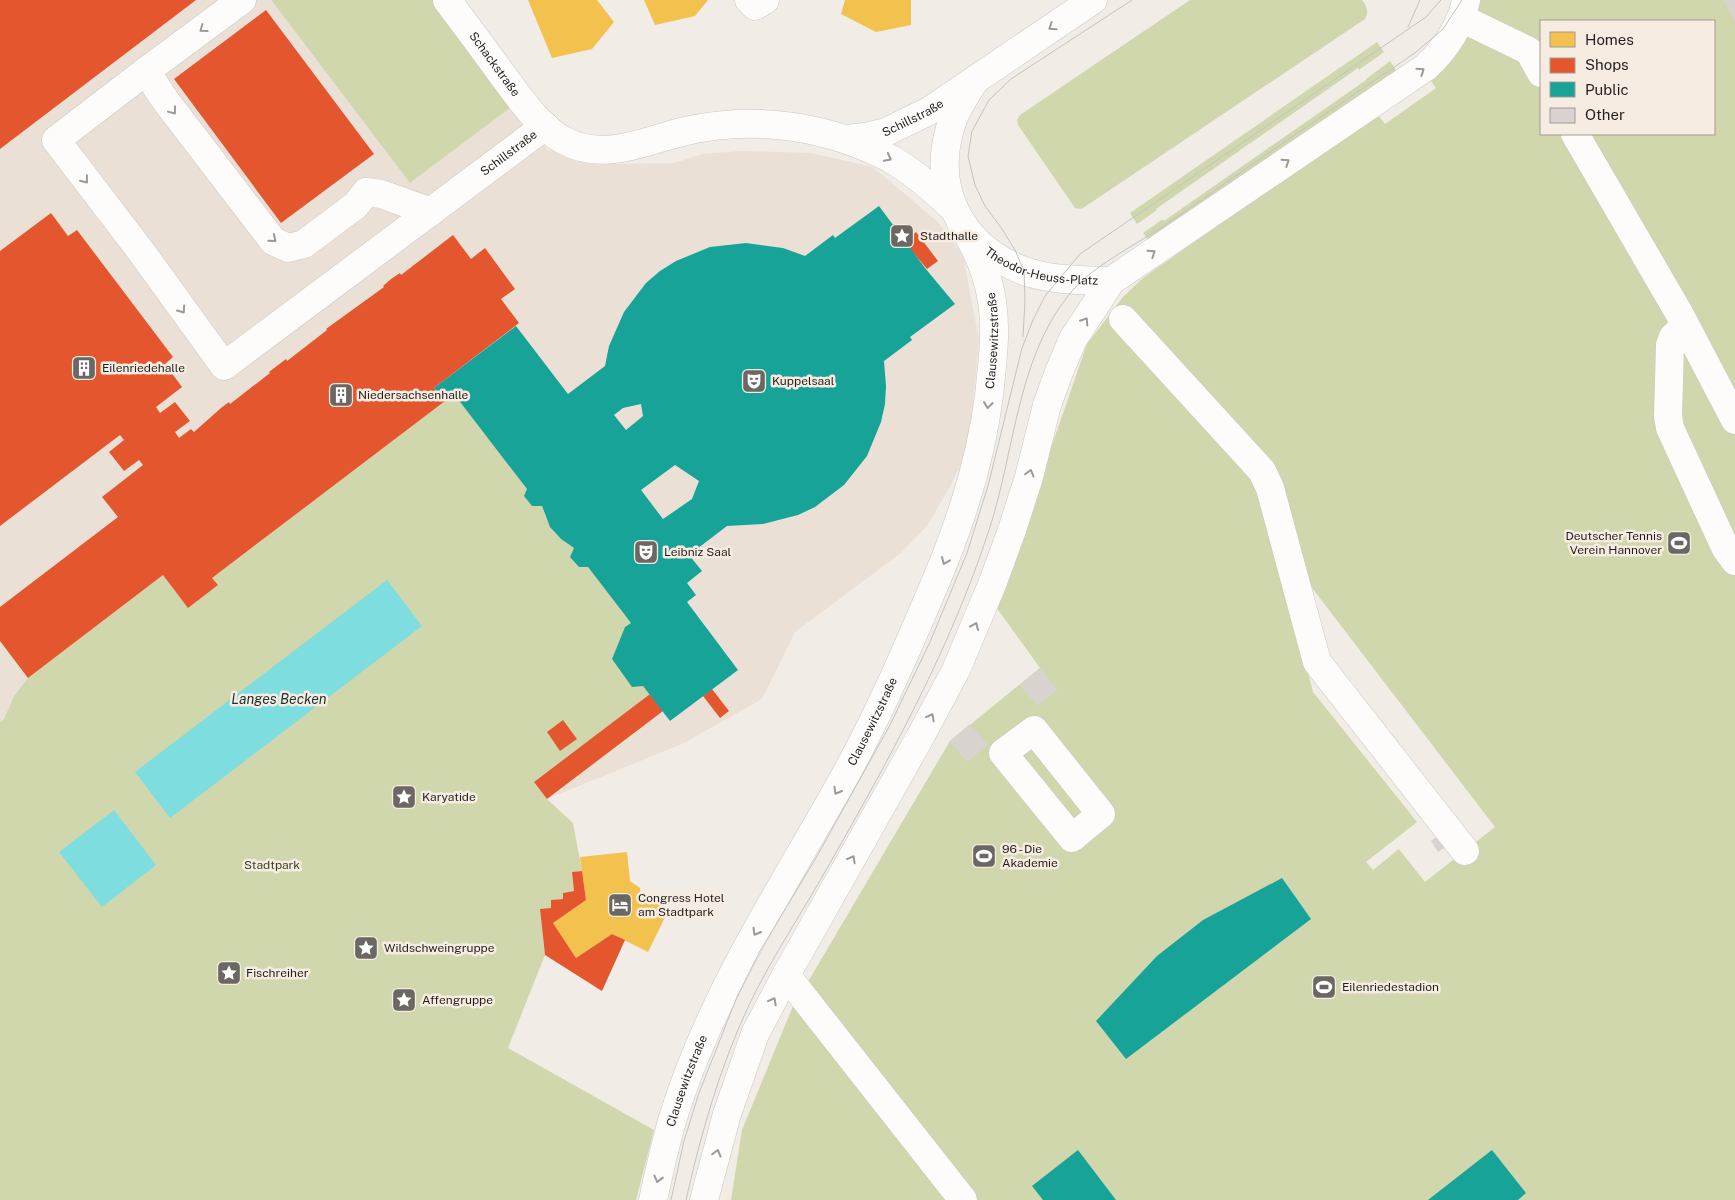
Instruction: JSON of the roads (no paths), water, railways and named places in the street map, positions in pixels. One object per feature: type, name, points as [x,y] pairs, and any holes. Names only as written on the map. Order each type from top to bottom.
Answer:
[{"type":"street","points":[[242,0],[146,71],[165,100],[273,241],[288,248],[304,244],[356,205],[366,192],[380,194],[431,212]]},
{"type":"street","name":"Schackstraße","points":[[447,0],[522,101],[545,126]]},
{"type":"street","points":[[749,0],[755,6],[765,0]]},
{"type":"street","name":"Theodor-Heuss-Platz","points":[[1092,0],[976,79],[959,106],[947,142],[946,173],[948,191],[957,216],[976,240],[990,252],[1024,270],[1058,279],[1111,281],[1426,67],[1445,46],[1461,6]]},
{"type":"street","points":[[1461,6],[1529,50],[1540,71]]},
{"type":"street","name":"Schillstraße","points":[[146,71],[56,140],[224,366],[545,126],[554,135],[572,144],[590,149],[604,150],[640,145],[684,131],[738,124],[768,124],[826,134],[868,148],[892,160],[928,185],[957,216]]},
{"type":"street","name":"Schillstraße","points":[[844,140],[886,132],[929,111],[976,79]]},
{"type":"street","points":[[1575,135],[1685,326],[1735,420]]},
{"type":"street","name":"Clausewitzstraße","points":[[653,1200],[673,1118],[703,1038],[742,957],[843,780],[876,717],[950,550],[968,496],[985,424],[992,372],[994,315],[982,262],[957,216]]},
{"type":"street","points":[[704,1200],[727,1114],[755,1034],[956,670],[1012,530],[1029,477],[1047,405],[1059,372],[1073,340],[1111,281]]},
{"type":"street","points":[[1123,319],[1262,471],[1270,488],[1316,662],[1465,851]]},
{"type":"street","points":[[1685,326],[1674,336],[1670,345],[1668,416],[1670,428],[1735,561]]},
{"type":"street","points":[[786,975],[963,1200]]},
{"type":"water","name":"Langes Becken","points":[[387,580],[422,626],[170,818],[135,772]]},
{"type":"water","points":[[114,810],[156,865],[102,907],[59,852]]},
{"type":"tram line","points":[[1023,337],[1024,271],[1015,250],[985,206],[975,185],[968,156],[972,131],[989,100],[1011,79],[1132,0]]},
{"type":"tram line","points":[[1408,27],[1420,0]]},
{"type":"tram line","points":[[671,1200],[684,1141],[699,1093],[737,997],[760,951],[816,858],[890,725],[930,642],[967,553],[988,486],[1022,348],[1045,296],[1080,254],[1426,17],[1441,0]]},
{"type":"tram line","points":[[686,1200],[698,1150],[720,1076],[749,1005],[768,968],[820,881],[897,741],[957,616],[989,530],[1027,378],[1051,321],[1068,296],[1088,275],[1165,225],[1416,52],[1443,29],[1462,0]]},
{"type":"place","name":"Stadthalle","points":[[902,236]]},
{"type":"place","name":"Eilenriedehalle","points":[[84,368]]},
{"type":"place","name":"Kuppelsaal","points":[[754,381]]},
{"type":"place","name":"Niedersachsenhalle","points":[[341,395]]},
{"type":"place","name":"Deutscher Tennis Verein Hannover","points":[[1679,543]]},
{"type":"place","name":"Leibniz Saal","points":[[646,552]]},
{"type":"place","name":"Karyatide","points":[[404,797]]},
{"type":"place","name":"96 - Die Akademie","points":[[984,856]]},
{"type":"place","name":"Congress Hotel am Stadtpark","points":[[620,905]]},
{"type":"place","name":"Wildschweingruppe","points":[[366,948]]},
{"type":"place","name":"Fischreiher","points":[[229,973]]},
{"type":"place","name":"Eilenriedestadion","points":[[1324,987]]},
{"type":"place","name":"Affengruppe","points":[[404,1000]]},
{"type":"park label","name":"Stadtpark","points":[[272,865]]}]
